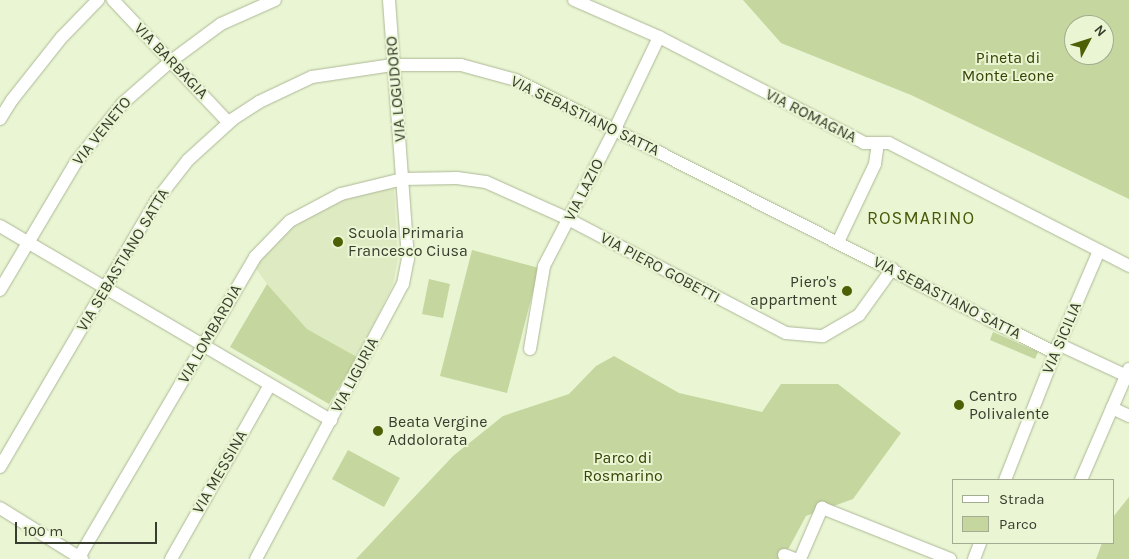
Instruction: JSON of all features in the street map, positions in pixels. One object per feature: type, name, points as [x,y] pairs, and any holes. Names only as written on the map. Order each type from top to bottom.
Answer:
[{"type":"street","points":[[0,120],[12,100],[62,37],[98,0]]},
{"type":"street","name":"VIA BARBAGIA","points":[[113,0],[228,122]]},
{"type":"street","name":"VIA VENETO","points":[[0,290],[76,162],[123,103],[171,61],[221,24],[274,0]]},
{"type":"street","name":"VIA LOGUDORO","points":[[389,0],[392,65],[403,179]]},
{"type":"street","name":"VIA ROMAGNA","points":[[574,0],[659,37],[864,143],[889,143],[1129,266]]},
{"type":"street","name":"VIA LAZIO","points":[[530,349],[544,266],[570,220],[659,37]]},
{"type":"street","name":"VIA SEBASTIANO SATTA","points":[[0,467],[156,201],[188,160],[228,122],[259,102],[312,77],[392,65],[461,65],[516,80],[892,269],[1056,349],[1128,374]]},
{"type":"street","points":[[838,242],[875,164],[878,143]]},
{"type":"street","name":"VIA PIERO GOBETTI","points":[[403,179],[456,178],[486,182],[570,220],[786,333],[823,336],[860,314],[892,269]]},
{"type":"street","name":"VIA LOMBARDIA","points":[[80,558],[255,258],[290,221],[341,194],[403,179]]},
{"type":"street","name":"VIA LIGURIA","points":[[256,559],[403,284],[408,259],[403,179]]},
{"type":"street","points":[[0,226],[331,420]]},
{"type":"street","name":"VIA SICILIA","points":[[1004,479],[1056,349],[1098,251]]},
{"type":"street","points":[[1081,479],[1128,374]]},
{"type":"street","name":"VIA MESSINA","points":[[170,559],[270,385]]},
{"type":"street","points":[[1112,408],[1129,416]]},
{"type":"street","points":[[0,508],[80,558]]},
{"type":"street","points":[[800,559],[822,508],[950,559]]},
{"type":"street","points":[[974,559],[980,544]]},
{"type":"shaded area","name":"Scuola Primaria Francesco Ciusa","points":[[394,187],[398,259],[393,285],[357,357],[307,329],[267,284],[254,266],[295,225],[324,208],[359,194]]},
{"type":"green space","name":"Pineta di Monte Leone","points":[[743,0],[1129,0],[1129,199],[911,95],[781,43]]},
{"type":"green space","points":[[472,250],[539,268],[507,393],[440,376]]},
{"type":"green space","points":[[429,279],[450,284],[443,318],[422,314]]},
{"type":"green space","points":[[267,284],[307,329],[357,357],[329,404],[230,347]]},
{"type":"green space","points":[[993,332],[1038,352],[1035,359],[990,340]]},
{"type":"green space","name":"Parco di Rosmarino","points":[[614,356],[679,393],[762,412],[781,384],[838,384],[901,433],[853,499],[806,516],[783,559],[356,559],[453,456],[503,416],[569,394],[596,366]]},
{"type":"green space","points":[[348,450],[400,478],[384,507],[332,479]]},
{"type":"green space","points":[[1129,497],[1129,559],[1096,559],[1102,544],[1114,544],[1114,516]]},
{"type":"place","name":"Scuola Primaria Francesco Ciusa","points":[[338,242]]},
{"type":"place","name":"Piero's appartment","points":[[847,291]]},
{"type":"place","name":"Centro Polivalente","points":[[959,405]]},
{"type":"place","name":"Beata Vergine Addolorata","points":[[378,431]]},
{"type":"district","name":"ROSMARINO","points":[[921,218]]}]
